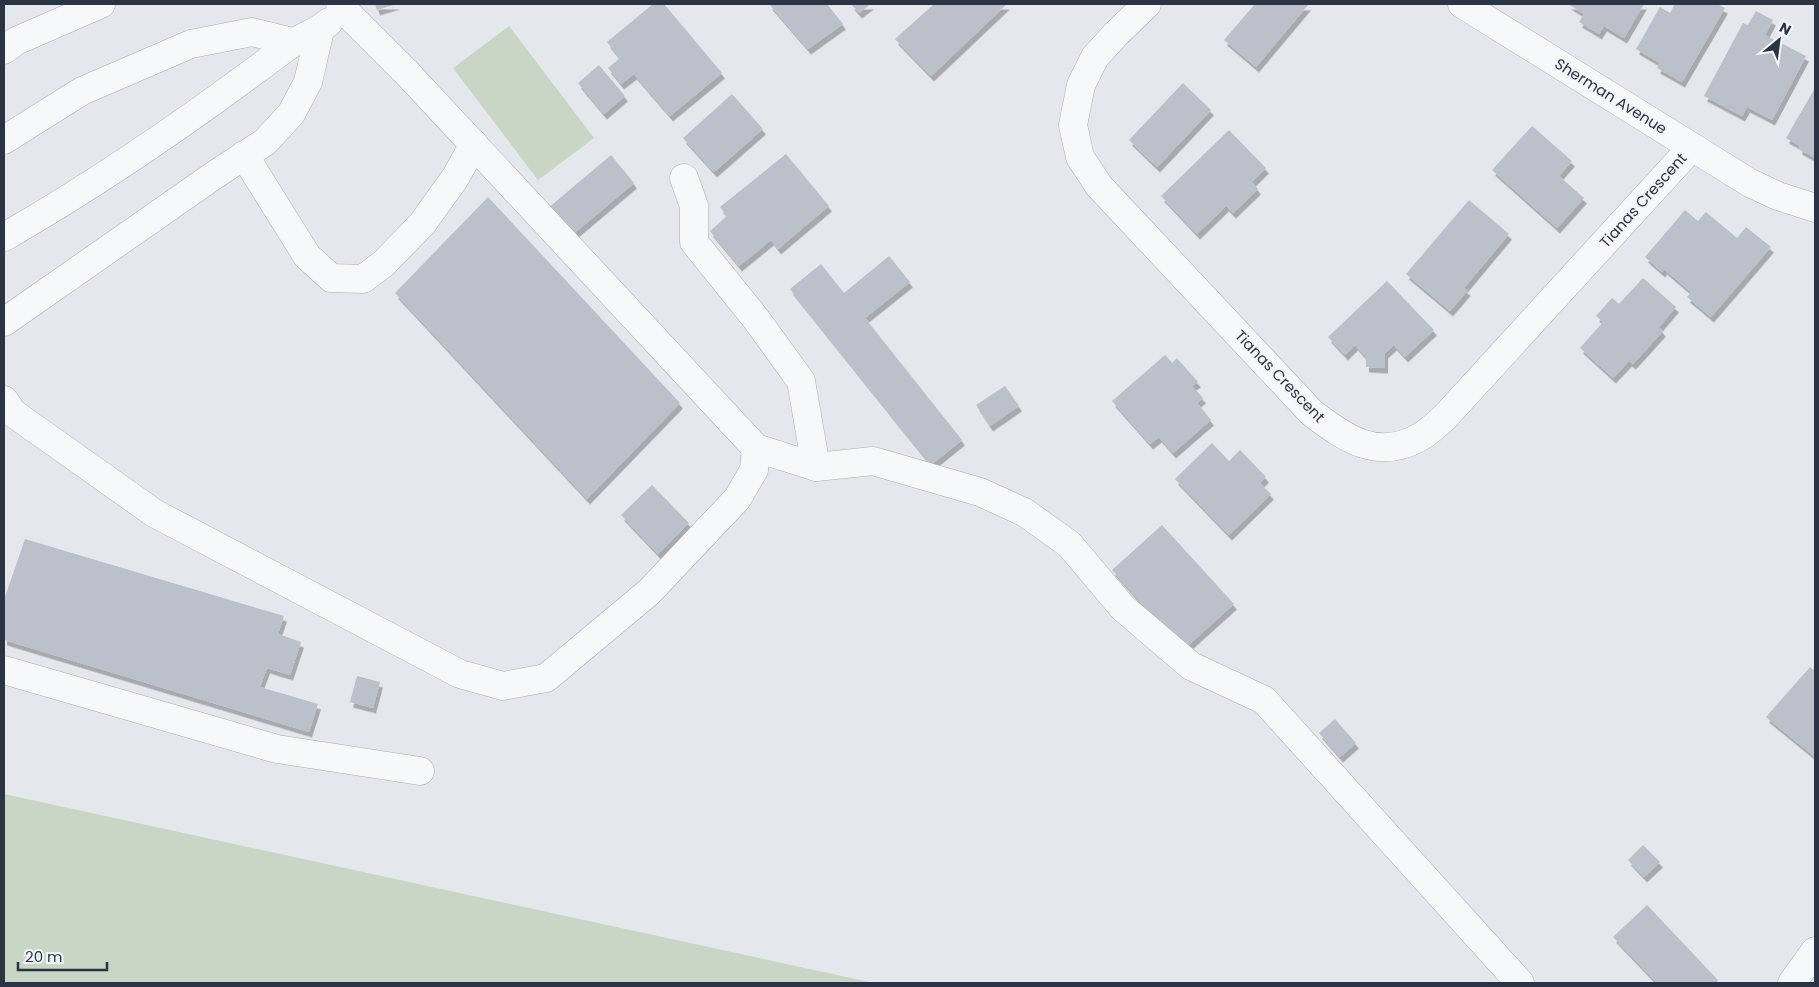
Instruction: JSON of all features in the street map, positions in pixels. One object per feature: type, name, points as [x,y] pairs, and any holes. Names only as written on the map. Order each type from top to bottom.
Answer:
[{"type":"street","points":[[4,50],[16,41],[101,4]]},
{"type":"street","name":"Tianas Crescent","points":[[1148,4],[1095,57],[1081,85],[1073,125],[1080,157],[1099,186],[1312,412],[1339,433],[1367,446],[1394,448],[1421,437],[1444,418],[1692,146]]},
{"type":"street","name":"Sherman Avenue","points":[[1462,4],[1750,183],[1778,196],[1815,208]]},
{"type":"street","points":[[4,236],[61,204],[209,105],[293,42],[320,30],[342,7],[474,144],[756,448],[816,467],[873,461],[980,492],[1024,512],[1069,544],[1123,608],[1191,666],[1264,700],[1520,983]]},
{"type":"street","points":[[4,322],[265,142],[291,114],[308,82],[320,30]]},
{"type":"street","points":[[4,140],[82,91],[191,44],[252,32],[293,42]]},
{"type":"street","points":[[244,156],[307,256],[331,278],[363,279],[382,264],[422,224],[455,178],[474,144]]},
{"type":"street","points":[[684,178],[694,206],[694,242],[756,319],[801,381],[816,467]]},
{"type":"street","points":[[4,400],[13,413],[154,514],[460,674],[504,686],[546,678],[649,592],[737,499],[754,470],[756,448]]},
{"type":"street","points":[[4,670],[277,749],[420,771]]},
{"type":"street","points":[[1792,983],[1815,951]]},
{"type":"green space","points":[[509,26],[594,138],[538,180],[453,68]]},
{"type":"green space","points":[[4,794],[874,983],[4,983]]},
{"type":"building","points":[[375,4],[397,4],[377,10]]},
{"type":"building","points":[[653,4],[664,4],[722,73],[670,116],[634,74],[621,84],[608,68],[620,58],[607,42]]},
{"type":"building","points":[[769,4],[827,4],[843,24],[808,49]]},
{"type":"building","points":[[851,4],[871,4],[859,13]]},
{"type":"building","points":[[934,4],[1007,4],[931,76],[895,39]]},
{"type":"building","points":[[1255,4],[1308,5],[1256,67],[1224,40]]},
{"type":"building","points":[[1568,4],[1644,4],[1624,38],[1604,26],[1599,34],[1579,22],[1584,14]]},
{"type":"building","points":[[1675,4],[1717,4],[1725,8],[1682,82],[1657,68],[1660,63],[1636,49],[1660,7],[1670,13]]},
{"type":"building","points":[[1756,11],[1773,20],[1765,35],[1806,56],[1772,120],[1747,107],[1742,116],[1704,96],[1743,23],[1748,25]]},
{"type":"building","points":[[599,65],[625,96],[604,114],[578,83]]},
{"type":"building","points":[[1183,83],[1211,110],[1157,167],[1129,140]]},
{"type":"building","points":[[1815,88],[1815,158],[1799,149],[1800,146],[1786,138]]},
{"type":"building","points":[[732,94],[763,129],[714,172],[683,138]]},
{"type":"building","points":[[1532,126],[1572,161],[1559,176],[1584,198],[1557,228],[1492,170]]},
{"type":"building","points":[[1229,130],[1266,168],[1252,182],[1258,189],[1233,213],[1226,206],[1197,234],[1161,196]]},
{"type":"building","points":[[786,154],[829,206],[778,249],[771,240],[739,266],[710,231],[727,216],[720,207]]},
{"type":"building","points":[[611,155],[634,183],[571,236],[547,209]]},
{"type":"building","points":[[488,197],[680,403],[587,499],[395,293]]},
{"type":"building","points":[[1469,200],[1509,234],[1464,288],[1468,290],[1450,311],[1406,274]]},
{"type":"building","points":[[1685,210],[1698,221],[1706,212],[1737,238],[1746,227],[1771,247],[1711,317],[1687,297],[1691,292],[1664,269],[1662,272],[1645,257]]},
{"type":"building","points":[[889,256],[910,282],[865,318],[962,440],[931,465],[790,289],[821,264],[844,293]]},
{"type":"building","points":[[1643,278],[1676,307],[1659,327],[1663,331],[1633,364],[1629,361],[1613,378],[1580,348],[1603,322],[1596,316],[1612,298],[1619,304]]},
{"type":"building","points":[[1387,281],[1434,330],[1405,357],[1394,345],[1385,353],[1385,368],[1366,367],[1366,357],[1355,345],[1345,355],[1328,337]]},
{"type":"building","points":[[1165,355],[1172,363],[1177,358],[1198,382],[1192,386],[1203,398],[1197,403],[1211,420],[1173,453],[1159,437],[1150,444],[1112,401]]},
{"type":"building","points":[[1005,386],[1019,406],[990,426],[976,405]]},
{"type":"building","points":[[1212,443],[1229,461],[1240,450],[1266,477],[1260,483],[1271,494],[1229,535],[1175,479]]},
{"type":"building","points":[[652,485],[689,523],[658,554],[621,515]]},
{"type":"building","points":[[1162,525],[1234,604],[1183,650],[1112,570]]},
{"type":"building","points":[[25,539],[284,616],[278,634],[301,642],[290,675],[267,668],[260,687],[318,704],[309,732],[4,640],[4,600]]},
{"type":"building","points":[[1810,667],[1815,671],[1815,757],[1766,717]]},
{"type":"building","points":[[357,676],[380,682],[373,708],[350,702]]},
{"type":"building","points":[[1335,719],[1356,743],[1340,757],[1319,733]]},
{"type":"building","points":[[1643,845],[1660,862],[1644,877],[1628,860]]},
{"type":"building","points":[[1647,905],[1718,980],[1715,983],[1657,983],[1613,937]]}]
